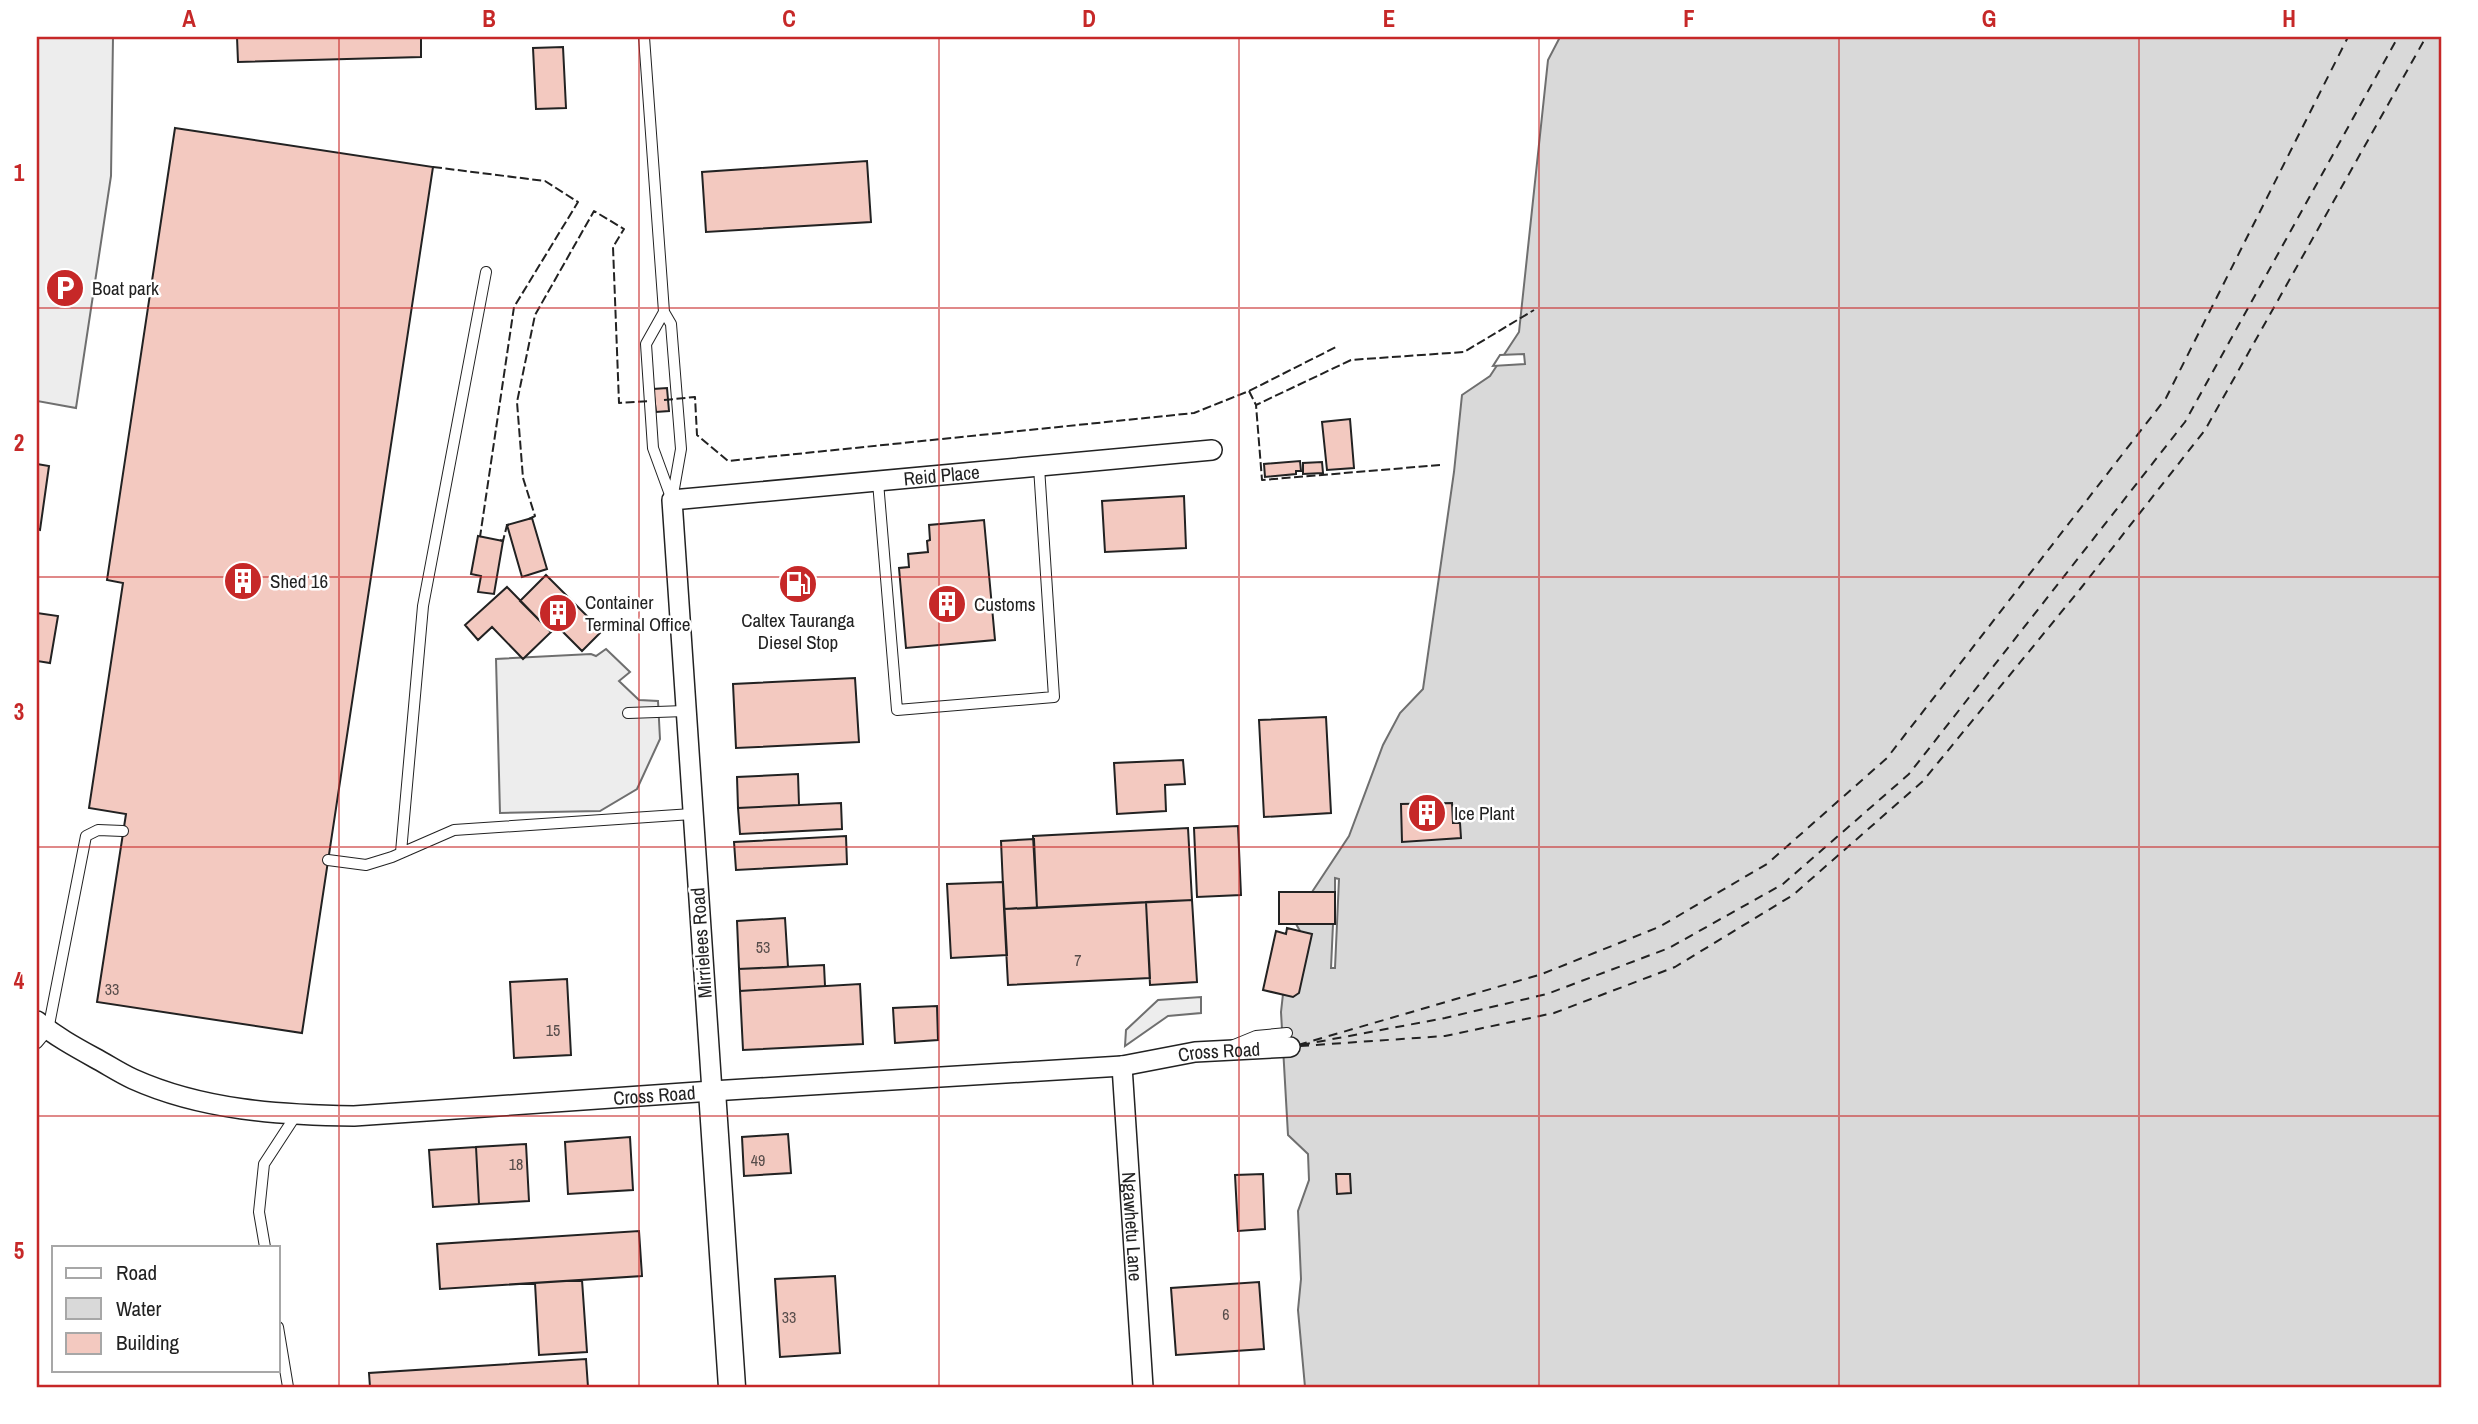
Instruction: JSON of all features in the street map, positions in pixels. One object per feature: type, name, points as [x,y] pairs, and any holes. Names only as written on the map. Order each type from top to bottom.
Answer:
[{"type":"main road","name":"Mirrielees Road","points":[[712,1091],[732,1387]]},
{"type":"street","name":"Reid Place","points":[[672,500],[1212,450]]},
{"type":"street","name":"Mirrielees Road","points":[[672,500],[712,1091]]},
{"type":"street","name":"Cross Road","points":[[40,1031],[134,1079],[182,1096],[236,1108],[296,1115],[354,1116],[1122,1066],[1195,1052],[1224,1051],[1289,1040]]},
{"type":"street","name":"Ngawhetu Lane","points":[[1122,1066],[1143,1387]]},
{"type":"lane","points":[[644,37],[664,312],[671,324],[681,449],[672,500]]},
{"type":"lane","points":[[401,852],[423,606],[486,272]]},
{"type":"lane","points":[[664,312],[646,344],[653,448],[672,500]]},
{"type":"lane","points":[[878,482],[897,710],[1054,697],[1038,467]]},
{"type":"lane","points":[[628,713],[685,711]]},
{"type":"lane","points":[[328,860],[366,865],[454,830],[692,814]]},
{"type":"lane","points":[[40,1031],[86,836],[98,830],[123,831]]},
{"type":"lane","points":[[265,1246],[259,1212],[264,1164],[296,1115]]},
{"type":"lane","points":[[280,1339],[288,1387]]},
{"type":"shaded area","name":"Boat park","points":[[37,37],[113,37],[111,176],[76,408],[37,401]]},
{"type":"shaded area","points":[[606,649],[630,672],[619,681],[639,700],[658,701],[660,739],[637,789],[600,811],[500,813],[496,659],[591,654],[596,656]]},
{"type":"shaded area","points":[[1201,997],[1201,1013],[1168,1016],[1125,1046],[1126,1030],[1158,1000]]},
{"type":"water","points":[[1560,37],[2441,37],[2441,1387],[1305,1387],[1298,1310],[1301,1279],[1298,1211],[1309,1180],[1308,1154],[1288,1135],[1281,1012],[1283,994],[1300,931],[1296,924],[1335,924],[1335,893],[1312,892],[1349,836],[1383,745],[1400,713],[1423,689],[1454,472],[1462,395],[1490,376],[1519,332],[1548,60]]},
{"type":"pier","points":[[1524,354],[1525,364],[1493,366],[1500,355]]},
{"type":"pier","points":[[1335,878],[1339,879],[1335,968],[1331,968],[1335,924]]},
{"type":"building","points":[[237,37],[421,37],[421,57],[238,62]]},
{"type":"building","points":[[563,47],[566,108],[536,109],[533,48]]},
{"type":"building","name":"Shed 16","points":[[175,128],[433,167],[302,1033],[97,1002],[126,814],[89,808],[123,583],[107,580]]},
{"type":"building","points":[[867,161],[871,222],[706,232],[702,172]]},
{"type":"building","points":[[667,388],[669,411],[656,412],[653,389]]},
{"type":"building","points":[[1350,419],[1354,468],[1327,470],[1322,422]]},
{"type":"building","points":[[1300,461],[1301,471],[1296,471],[1296,474],[1265,477],[1264,464]]},
{"type":"building","points":[[1322,462],[1323,473],[1303,474],[1303,463]]},
{"type":"building","points":[[37,464],[49,466],[40,530],[37,529]]},
{"type":"building","points":[[1184,496],[1186,548],[1105,552],[1102,501]]},
{"type":"building","points":[[532,518],[547,569],[522,577],[507,525]]},
{"type":"building","name":"Customs","points":[[984,520],[995,640],[906,648],[899,568],[909,567],[908,554],[928,552],[929,525]]},
{"type":"building","points":[[478,536],[503,541],[494,594],[478,592],[481,576],[471,574]]},
{"type":"building","name":"Container Terminal Office","points":[[546,575],[602,631],[582,651],[557,626],[551,632],[520,601]]},
{"type":"building","points":[[507,587],[551,632],[523,659],[492,627],[478,640],[465,625]]},
{"type":"building","points":[[37,613],[58,616],[50,663],[37,661]]},
{"type":"building","points":[[855,678],[859,742],[736,748],[733,684]]},
{"type":"building","points":[[1326,717],[1331,813],[1264,817],[1259,720]]},
{"type":"building","points":[[1183,760],[1185,784],[1165,785],[1166,811],[1117,814],[1114,763]]},
{"type":"building","points":[[798,774],[799,805],[738,808],[737,777]]},
{"type":"building","points":[[841,803],[842,829],[740,834],[738,808]]},
{"type":"building","name":"Ice Plant","points":[[1452,803],[1453,823],[1460,823],[1461,838],[1402,842],[1401,804]]},
{"type":"building","points":[[1238,826],[1241,895],[1197,897],[1194,828]]},
{"type":"building","points":[[1188,828],[1192,900],[1037,908],[1033,836]]},
{"type":"building","points":[[846,836],[847,864],[736,870],[734,842]]},
{"type":"building","points":[[1034,839],[1037,908],[1004,909],[1001,841]]},
{"type":"building","points":[[1003,882],[1007,955],[951,958],[947,884]]},
{"type":"building","points":[[1279,892],[1335,892],[1335,924],[1279,924]]},
{"type":"building","points":[[1192,900],[1197,982],[1150,985],[1146,902]]},
{"type":"building","points":[[1146,902],[1150,978],[1008,985],[1004,909]]},
{"type":"building","points":[[785,918],[788,967],[739,969],[737,921]]},
{"type":"building","points":[[1287,928],[1312,934],[1299,993],[1293,997],[1263,990],[1276,931],[1286,934]]},
{"type":"building","points":[[824,965],[825,986],[740,991],[739,969]]},
{"type":"building","points":[[567,979],[571,1055],[514,1058],[510,982]]},
{"type":"building","points":[[860,984],[863,1044],[743,1050],[740,991]]},
{"type":"building","points":[[937,1006],[938,1040],[895,1043],[893,1008]]},
{"type":"building","points":[[788,1134],[791,1173],[744,1176],[742,1137]]},
{"type":"building","points":[[630,1137],[633,1190],[568,1194],[565,1142]]},
{"type":"building","points":[[526,1144],[529,1201],[479,1204],[476,1147]]},
{"type":"building","points":[[476,1147],[479,1204],[433,1207],[429,1150]]},
{"type":"building","points":[[1263,1174],[1265,1229],[1238,1231],[1235,1175]]},
{"type":"building","points":[[1336,1174],[1350,1174],[1351,1193],[1337,1194]]},
{"type":"building","points":[[639,1231],[642,1276],[440,1289],[437,1244]]},
{"type":"building","points":[[835,1276],[840,1353],[780,1357],[775,1279]]},
{"type":"building","points":[[582,1280],[587,1352],[539,1355],[535,1283]]},
{"type":"building","points":[[1259,1282],[1264,1349],[1176,1355],[1171,1288]]},
{"type":"building","points":[[586,1359],[588,1387],[370,1387],[369,1373]]},
{"type":"ferry route","points":[[1298,1045],[1542,974],[1659,927],[1767,864],[1887,758],[2166,398],[2348,37]]},
{"type":"ferry route","points":[[1301,1045],[1445,1018],[1547,994],[1669,948],[1783,884],[1909,774],[2185,422],[2398,37]]},
{"type":"ferry route","points":[[1300,1046],[1445,1036],[1554,1013],[1675,967],[1793,895],[1923,781],[2081,588],[2205,430],[2426,37]]},
{"type":"fence","points":[[433,167],[545,181],[578,202],[514,307],[480,537]]},
{"type":"fence","points":[[529,519],[535,516],[523,478],[517,402],[535,315],[594,211],[624,229],[613,247],[619,403],[650,401]]},
{"type":"fence","points":[[1440,465],[1262,480],[1256,405],[1351,360],[1464,352],[1534,310]]},
{"type":"fence","points":[[664,400],[695,397],[697,435],[728,461],[1194,413],[1249,391],[1336,347]]},
{"type":"fence","points":[[1249,391],[1256,405]]},
{"type":"fence","points":[[500,540],[503,541],[509,525]]},
{"type":"place","name":"Boat park","points":[[65,288]]},
{"type":"place","name":"Shed 16","points":[[243,581]]},
{"type":"place","name":"Caltex Tauranga Diesel Stop","points":[[798,584]]},
{"type":"place","name":"Customs","points":[[947,604]]},
{"type":"place","name":"Container Terminal Office","points":[[558,613]]},
{"type":"place","name":"Ice Plant","points":[[1427,813]]}]
